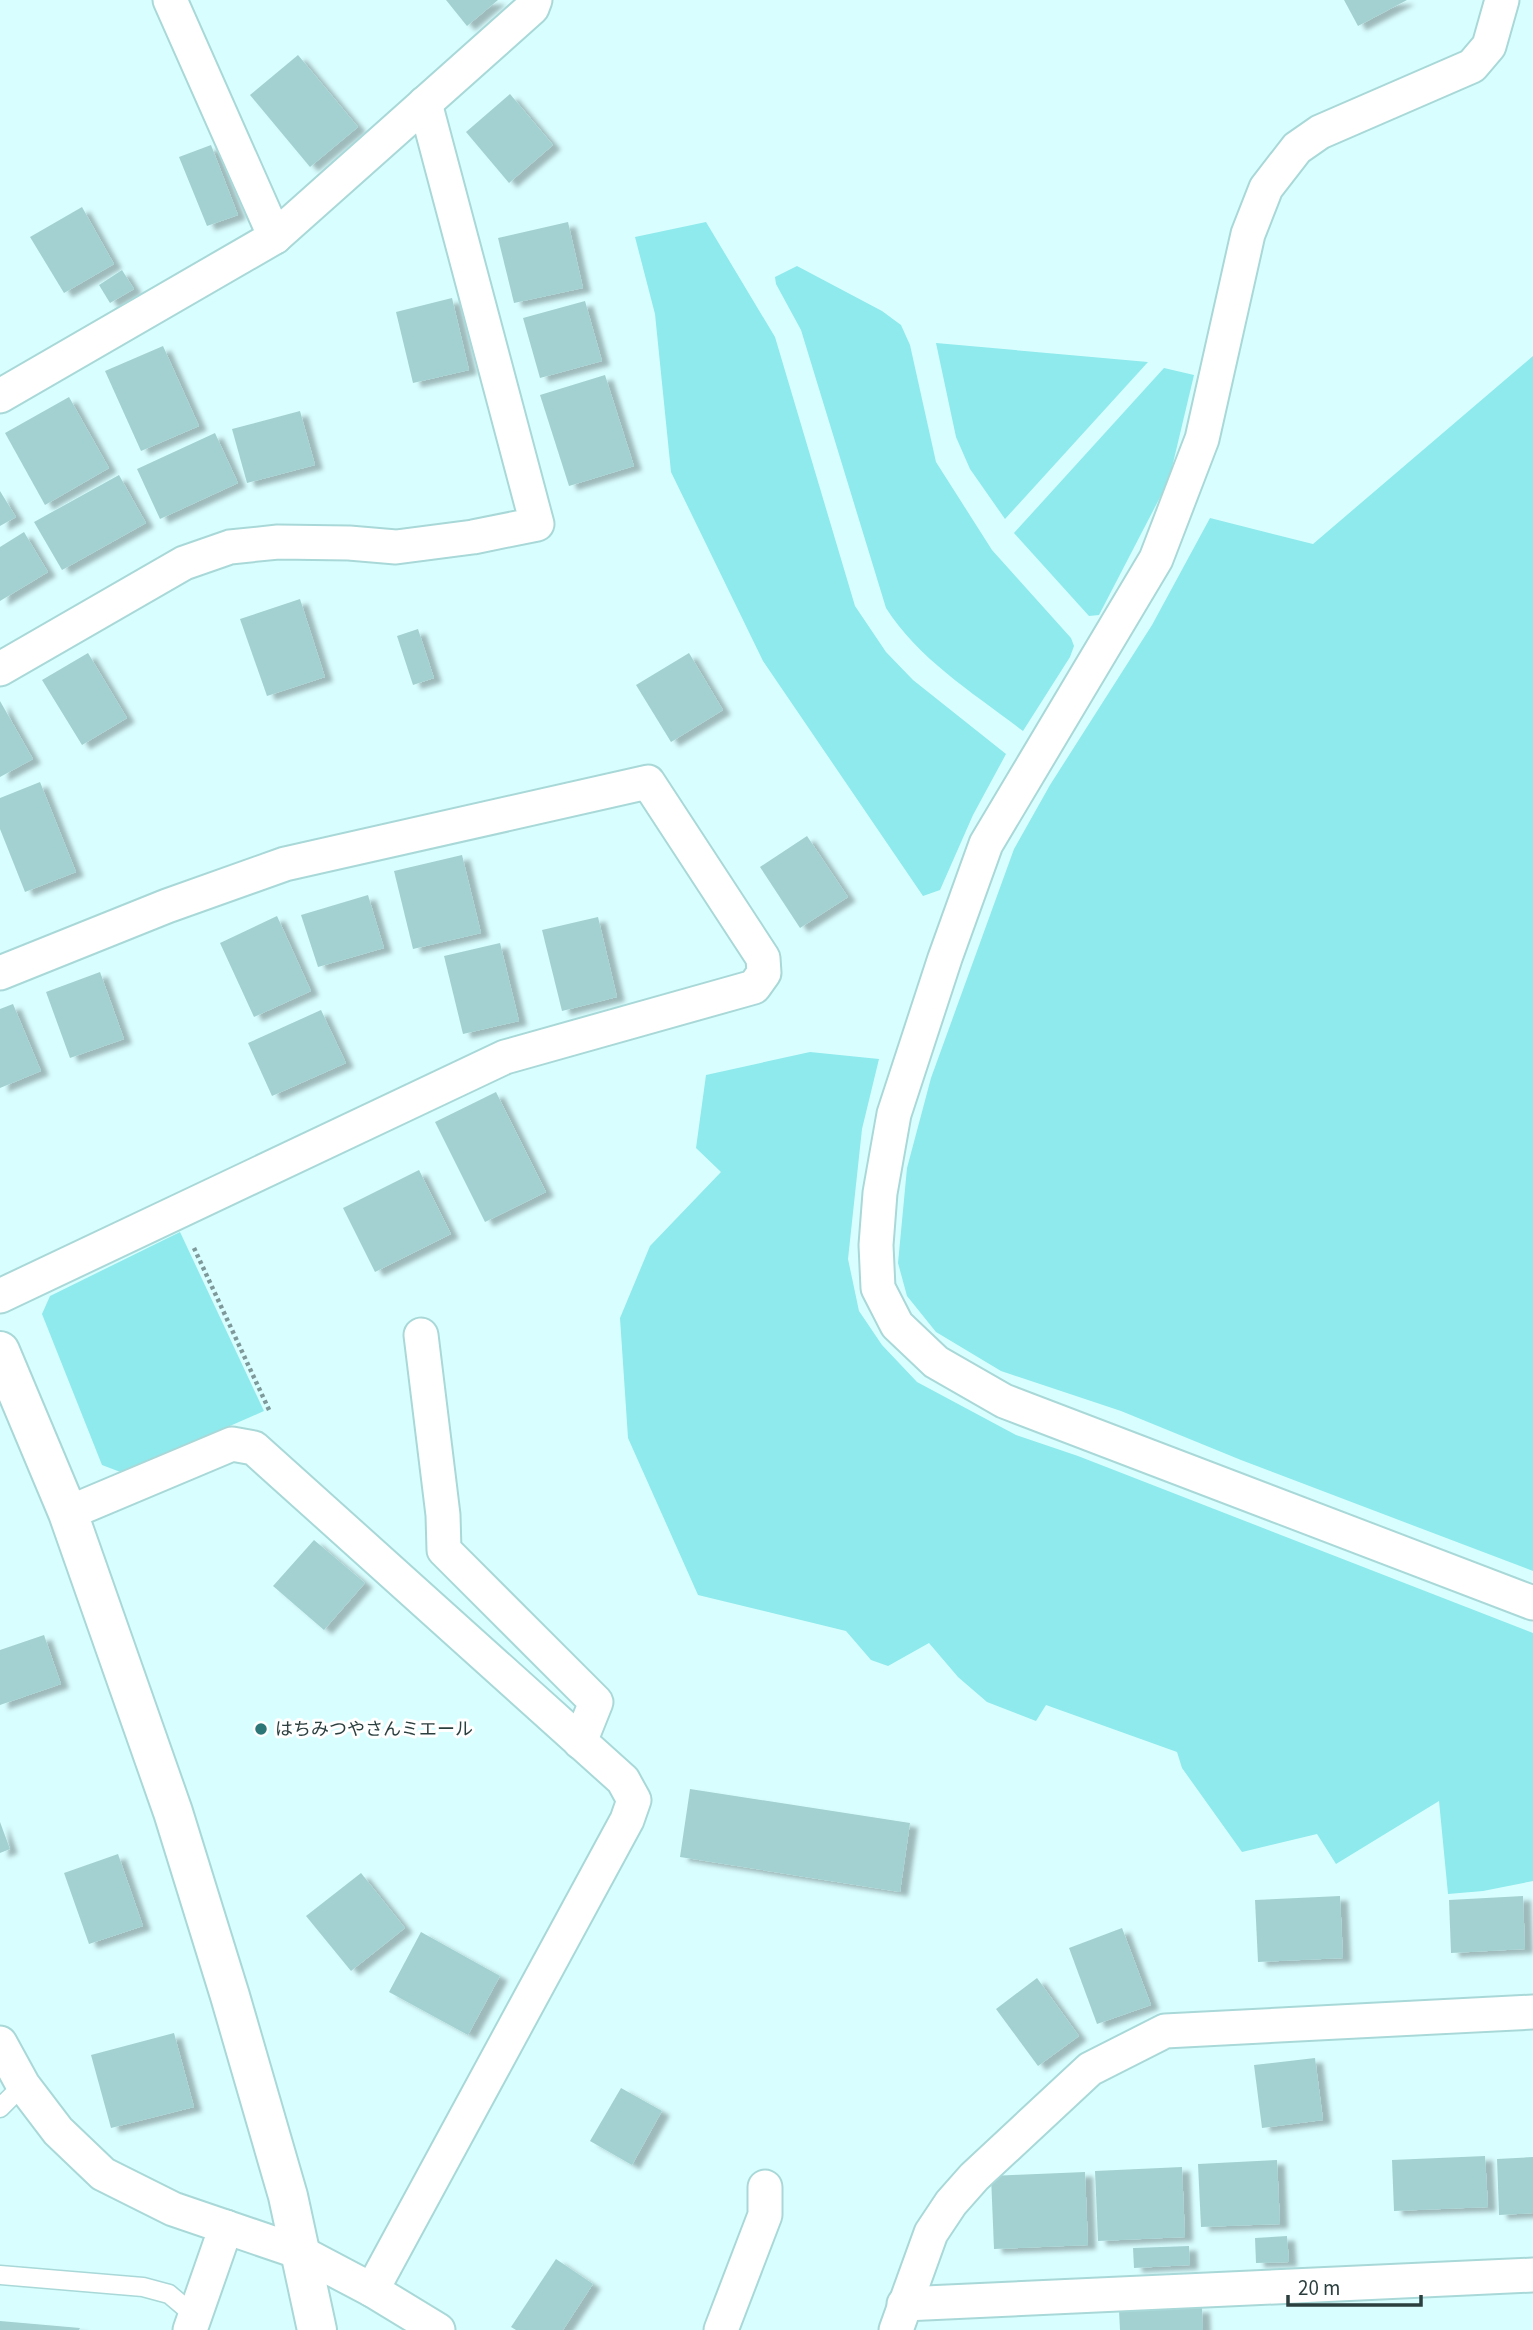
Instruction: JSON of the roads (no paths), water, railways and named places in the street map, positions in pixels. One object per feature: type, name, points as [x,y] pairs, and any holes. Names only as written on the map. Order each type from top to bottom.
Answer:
[{"type":"street","points":[[170,0],[275,237]]},
{"type":"street","points":[[0,397],[275,237],[532,8],[535,0]]},
{"type":"street","points":[[1502,0],[1489,46],[1472,66],[1320,132],[1297,148],[1266,188],[1248,234],[1202,439],[1156,559],[986,844],[894,1114],[880,1193],[876,1245],[878,1288],[897,1325],[936,1362],[1004,1401],[1533,1602]]},
{"type":"street","points":[[0,669],[184,563],[230,547],[278,542],[396,547],[473,537],[537,524],[425,103]]},
{"type":"street","points":[[0,973],[167,906],[285,864],[648,782],[763,958],[764,973],[754,987],[505,1057],[0,1296]]},
{"type":"street","points":[[421,1335],[443,1515],[444,1550],[596,1702],[580,1742]]},
{"type":"street","points":[[0,1351],[68,1513],[173,1812],[288,2196],[317,2330]]},
{"type":"street","points":[[68,1513],[232,1444],[254,1448],[623,1780],[634,1800],[627,1820],[372,2290]]},
{"type":"street","points":[[1533,2012],[1165,2031],[1090,2069],[974,2177],[930,2233],[900,2317],[1533,2275]]},
{"type":"street","points":[[0,2043],[11,2096],[58,2131],[103,2174],[173,2209],[302,2253],[372,2290],[438,2330]]},
{"type":"street","points":[[722,2330],[765,2215],[765,2187]]},
{"type":"street","points":[[192,2323],[226,2227]]},
{"type":"lane","points":[[0,2275],[143,2287],[169,2294],[192,2323]]},
{"type":"place","name":"はちみつやさんミエール","points":[[261,1729]]}]
